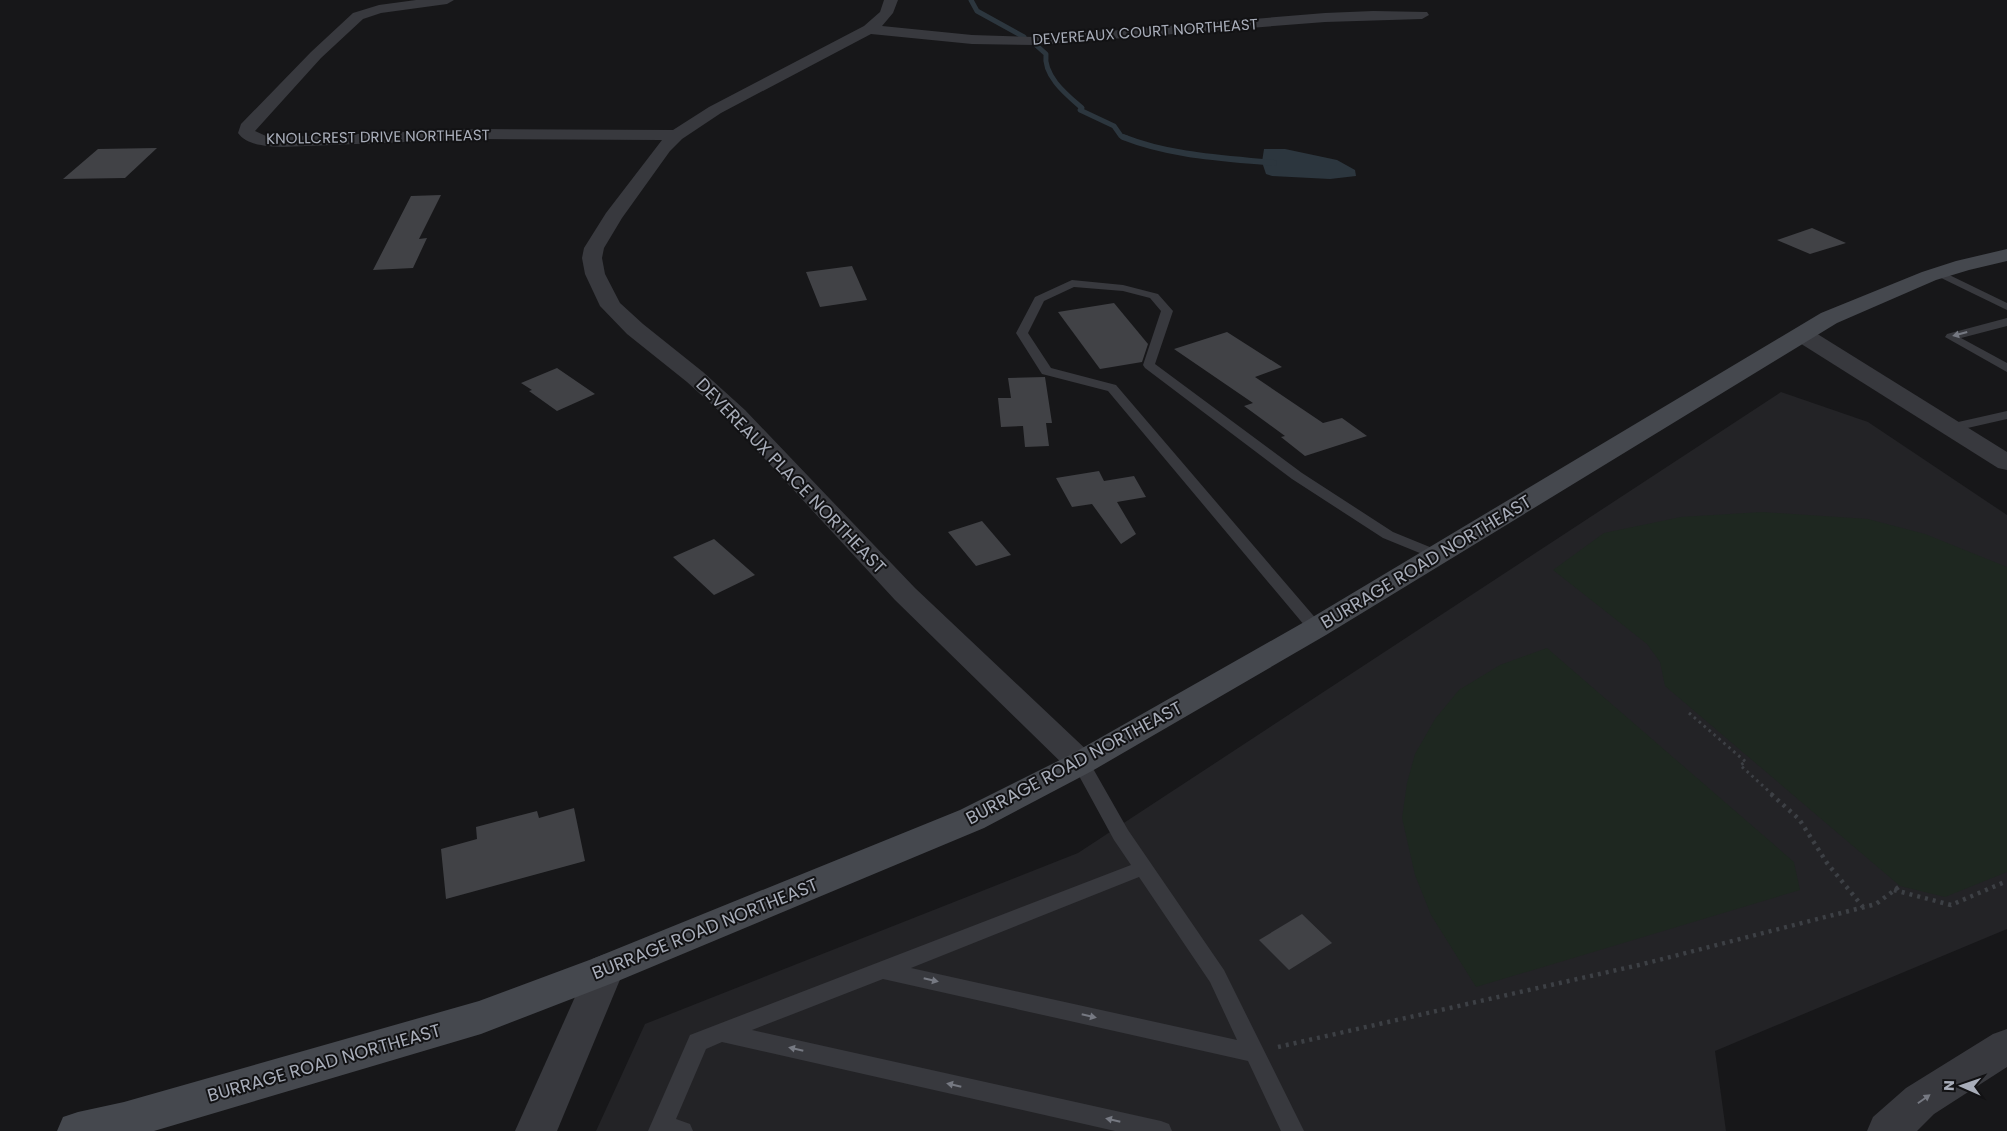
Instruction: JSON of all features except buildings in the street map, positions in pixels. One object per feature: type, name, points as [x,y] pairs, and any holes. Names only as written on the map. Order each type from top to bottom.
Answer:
[{"type":"street","name":"KNOLLCREST DRIVE NORTHEAST","points":[[447,0],[379,9],[358,16],[316,55],[247,128],[246,133],[263,141],[282,142],[391,136],[553,133],[676,136]]},
{"type":"street","name":"DEVEREAUX PLACE NORTHEAST","points":[[891,0],[890,9],[886,15],[869,29],[716,110],[676,136],[664,147],[618,210],[594,248],[592,258],[595,274],[611,306],[635,329],[696,377],[737,415],[906,594],[1081,763]]},
{"type":"street","name":"DEVEREAUX COURT NORTHEAST","points":[[869,29],[961,40],[1035,41],[1354,16],[1422,15]]},
{"type":"street","name":"BURRAGE ROAD NORTHEAST","points":[[78,1131],[124,1121],[481,1016],[605,970],[972,819],[1081,763],[1316,628],[1829,318],[1939,273],[1963,265],[2007,255]]},
{"type":"street","points":[[1803,335],[2007,464]]},
{"type":"street","points":[[536,1131],[605,970]]},
{"type":"street","points":[[1888,1131],[1920,1101],[2007,1046]]},
{"type":"lane","points":[[1939,273],[2003,303]]},
{"type":"lane","points":[[1316,628],[1112,388],[1046,371],[1022,333],[1039,299],[1072,283],[1122,288],[1154,296],[1167,311],[1149,365],[1297,476],[1388,535],[1437,555]]},
{"type":"lane","points":[[2007,322],[1951,337],[2007,368]]},
{"type":"lane","points":[[1994,325],[2007,332]]},
{"type":"lane","points":[[1950,428],[2007,415]]},
{"type":"lane","points":[[1081,763],[1121,835],[1216,976],[1293,1131]]},
{"type":"lane","points":[[668,1129],[698,1042],[1144,868]]},
{"type":"lane","points":[[883,970],[1254,1052]]},
{"type":"lane","points":[[722,1033],[1161,1131]]},
{"type":"path","points":[[1689,713],[1746,762],[1740,765],[1794,813],[1827,863],[1864,907]]},
{"type":"path","points":[[1894,890],[1950,905],[2007,881]]},
{"type":"path","points":[[1254,1052],[1639,965],[1876,904],[1900,886]]},
{"type":"shaded area","points":[[1264,149],[1285,149],[1337,160],[1355,170],[1356,176],[1330,179],[1272,176],[1266,174],[1262,162]]},
{"type":"shaded area","points":[[1781,392],[1868,422],[2007,515],[2007,929],[1715,1051],[1726,1131],[596,1131],[645,1024],[1078,853]]},
{"type":"shaded area","points":[[1762,512],[1868,519],[1925,534],[2007,567],[2007,872],[1945,897],[1900,886],[1665,686],[1660,662],[1647,644],[1553,570],[1604,533],[1681,517]]},
{"type":"shaded area","points":[[1547,648],[1794,862],[1800,890],[1476,987],[1431,915],[1415,875],[1402,818],[1407,783],[1415,754],[1435,719],[1459,690],[1500,665]]},
{"type":"waterway","points":[[971,0],[977,11],[1024,37]]},
{"type":"waterway","points":[[1036,45],[1046,54],[1048,70],[1052,77],[1063,91],[1082,108],[1080,110],[1114,126],[1121,136],[1127,138]]},
{"type":"waterway","points":[[1123,137],[1178,152],[1216,158],[1274,163]]}]
